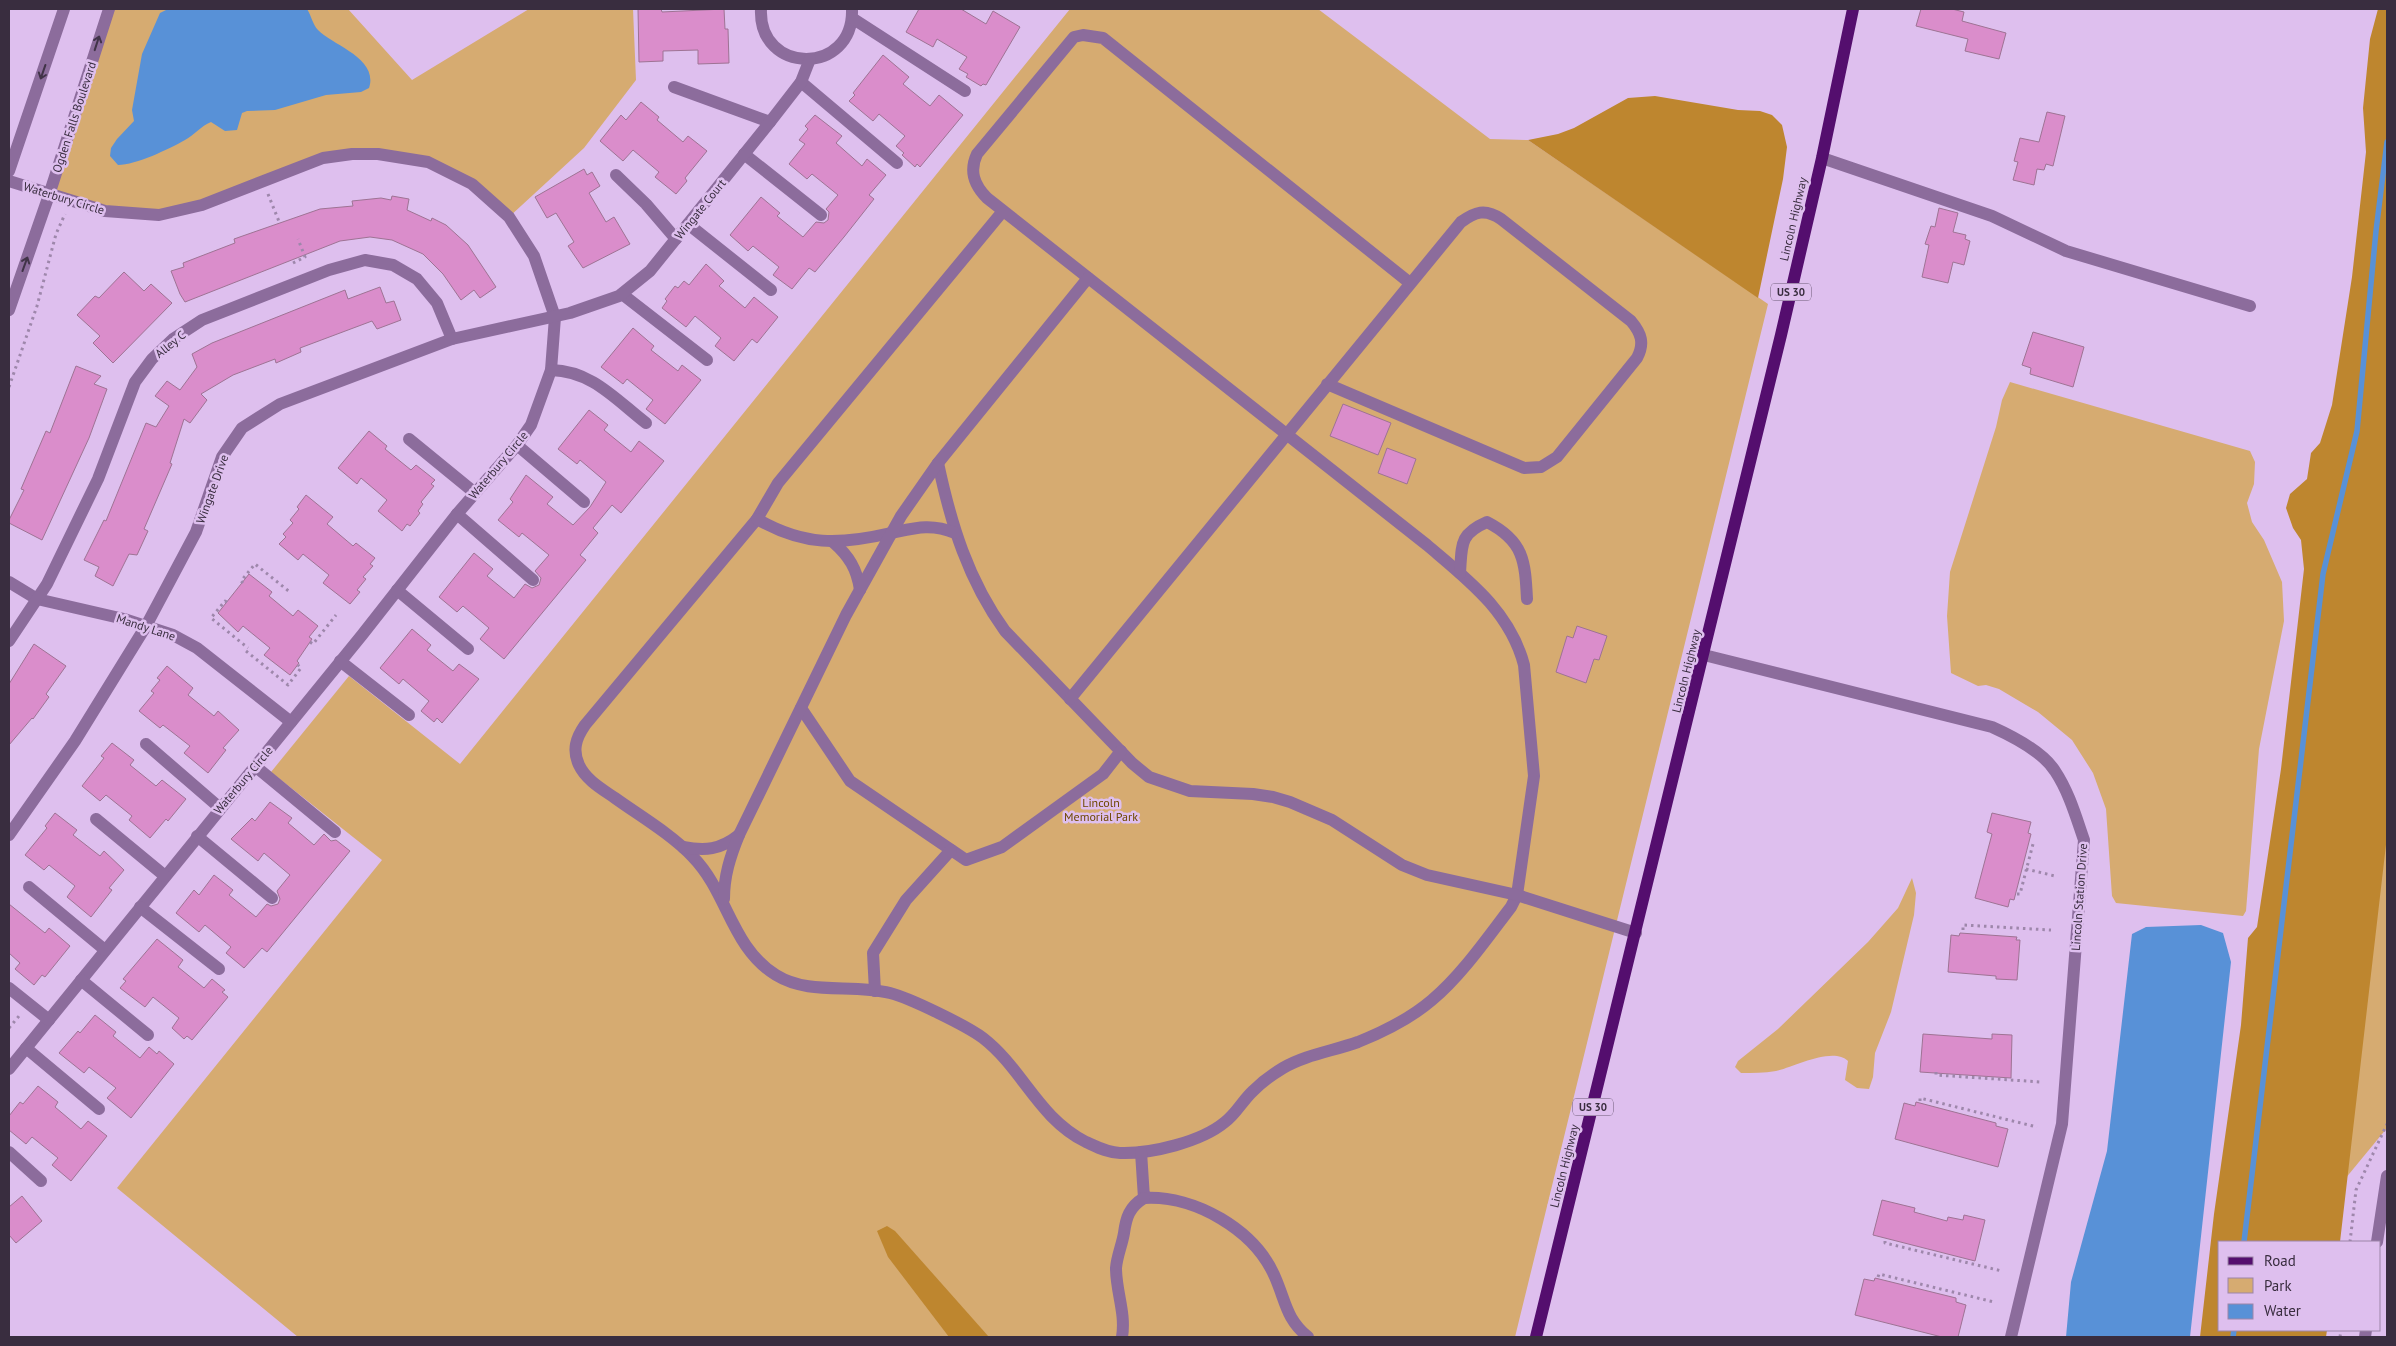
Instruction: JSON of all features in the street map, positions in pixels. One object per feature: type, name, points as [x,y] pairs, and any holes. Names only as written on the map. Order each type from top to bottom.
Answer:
[{"type":"main road","name":"Lincoln Highway","points":[[1536,1337],[1704,655],[1822,158],[1853,9]]},
{"type":"street","points":[[9,171],[64,9]]},
{"type":"street","name":"Ogden Falls Boulevard","points":[[9,310],[49,195],[109,9]]},
{"type":"street","points":[[760,9],[761,24],[774,46],[784,54],[810,59],[823,56],[838,46],[849,30],[852,13],[965,91]]},
{"type":"street","points":[[1088,278],[938,463],[891,533],[860,590],[738,835],[724,880],[724,901],[728,917],[747,950],[761,964],[778,976],[796,984],[891,993],[984,1039],[1012,1068],[1051,1116],[1077,1137],[1099,1148],[1118,1153],[1141,1152],[1186,1142],[1211,1132],[1227,1121],[1254,1089],[1284,1067],[1356,1042],[1412,1014],[1433,1000],[1452,980],[1511,907],[1517,895],[1534,776],[1524,665],[1520,648],[1502,615],[1460,573],[979,190],[972,170],[977,154],[1066,44],[1074,37],[1083,35],[1103,38],[1410,283]]},
{"type":"street","name":"Wingate Court","points":[[555,317],[597,306],[622,294],[650,271],[801,82],[810,59]]},
{"type":"street","points":[[801,82],[897,163]]},
{"type":"street","points":[[674,87],[770,122]]},
{"type":"street","name":"Waterbury Circle","points":[[9,181],[105,211],[159,214],[202,205],[323,158],[352,154],[378,154],[428,162],[472,184],[509,217],[534,256],[555,317],[551,370],[530,425],[517,445],[457,514],[9,1069]]},
{"type":"street","points":[[744,154],[821,215]]},
{"type":"street","points":[[1822,158],[1992,216],[2066,251],[2250,306]]},
{"type":"street","points":[[616,175],[646,204],[676,239]]},
{"type":"street","points":[[724,901],[714,883],[682,847],[586,776],[579,766],[575,746],[578,736],[757,519],[778,483],[1003,211]]},
{"type":"street","points":[[1070,699],[1327,384],[1410,283],[1461,222],[1477,211],[1493,214],[1631,321],[1638,330],[1642,344],[1637,358],[1557,457],[1533,469],[1524,468],[1327,384]]},
{"type":"street","points":[[688,224],[771,290]]},
{"type":"street","name":"Alley C","points":[[9,641],[37,598],[98,480],[135,382],[159,352],[173,339],[202,320],[329,270],[366,260],[393,265],[417,279],[437,303],[452,339]]},
{"type":"street","points":[[622,294],[707,360]]},
{"type":"street","name":"Wingate Drive","points":[[9,835],[75,741],[146,626],[196,532],[222,456],[242,428],[280,404],[452,339],[555,317]]},
{"type":"street","points":[[551,370],[564,370],[590,378],[646,423]]},
{"type":"street","points":[[409,439],[475,493]]},
{"type":"street","points":[[517,445],[584,502]]},
{"type":"street","points":[[938,463],[955,533],[974,583],[989,609],[1004,631],[1121,751],[1150,777],[1167,785],[1190,791],[1273,797],[1332,820],[1402,865],[1428,876],[1517,895],[1636,933]]},
{"type":"street","points":[[457,514],[533,580]]},
{"type":"street","points":[[757,519],[789,535],[803,539],[833,542],[891,533],[919,526],[941,528],[955,533]]},
{"type":"street","points":[[1460,573],[1462,546],[1470,529],[1487,522],[1505,531],[1518,548],[1526,574],[1527,599]]},
{"type":"street","points":[[833,542],[849,557],[858,577],[860,590]]},
{"type":"street","name":"Mandy Lane","points":[[9,582],[37,598],[174,635],[197,648],[291,722]]},
{"type":"street","points":[[397,590],[468,649]]},
{"type":"street","name":"Lincoln Station Drive","points":[[1704,655],[1992,727],[2026,745],[2055,770],[2072,804],[2084,840],[2062,1124],[2011,1337]]},
{"type":"street","points":[[340,661],[409,715]]},
{"type":"street","points":[[802,708],[850,781],[966,860],[1002,847],[1102,774],[1121,751]]},
{"type":"street","points":[[146,744],[220,808]]},
{"type":"street","points":[[255,766],[335,832]]},
{"type":"street","points":[[96,819],[165,876]]},
{"type":"street","points":[[682,847],[708,850],[719,848],[738,835]]},
{"type":"street","points":[[197,836],[272,898]]},
{"type":"street","points":[[875,991],[874,953],[906,900],[951,850]]},
{"type":"street","points":[[29,887],[105,950]]},
{"type":"street","points":[[140,907],[219,970]]},
{"type":"street","points":[[81,980],[148,1035]]},
{"type":"street","points":[[9,988],[49,1020]]},
{"type":"street","points":[[26,1048],[99,1109]]},
{"type":"street","points":[[9,1152],[41,1181]]},
{"type":"street","points":[[1141,1152],[1144,1198]]},
{"type":"street","points":[[2377,1241],[2387,1176]]},
{"type":"street","points":[[1122,1337],[1124,1325],[1117,1287],[1116,1266],[1125,1222],[1135,1203],[1144,1198],[1158,1197],[1197,1208],[1219,1218],[1251,1241],[1275,1277],[1288,1314],[1296,1327],[1308,1337]]},
{"type":"path","points":[[268,193],[280,224]]},
{"type":"path","points":[[9,387],[37,306],[56,234],[65,213]]},
{"type":"path","points":[[294,263],[305,257],[298,239]]},
{"type":"path","points":[[242,583],[241,581],[255,564],[291,593]]},
{"type":"path","points":[[226,602],[211,618],[288,685],[301,668],[298,665]]},
{"type":"path","points":[[310,642],[313,644],[336,615]]},
{"type":"path","points":[[2017,894],[2020,894],[2033,844],[2030,844]]},
{"type":"path","points":[[2026,869],[2055,876]]},
{"type":"path","points":[[1963,930],[1963,925],[2051,930]]},
{"type":"path","points":[[1936,1072],[1936,1075],[2041,1082]]},
{"type":"path","points":[[1920,1101],[1920,1098],[2037,1127]]},
{"type":"path","points":[[2350,1241],[2356,1190],[2387,1124]]},
{"type":"path","points":[[1885,1241],[1885,1243],[2002,1271]]},
{"type":"path","points":[[1878,1277],[1879,1274],[1994,1302]]},
{"type":"green space","points":[[109,9],[348,9],[412,80],[529,9],[633,9],[636,80],[584,148],[509,217],[472,184],[428,162],[352,154],[159,215],[49,195]]},
{"type":"green space","name":"Lincoln Memorial Park","points":[[1070,9],[1318,9],[1490,139],[1528,140],[1768,304],[1515,1337],[298,1337],[117,1188],[382,860],[271,772],[349,676],[460,764]]},
{"type":"green space","points":[[2010,382],[2250,451],[2255,462],[2254,484],[2247,503],[2252,522],[2264,540],[2282,582],[2284,621],[2259,749],[2246,911],[2243,916],[2116,903],[2112,896],[2106,809],[2093,773],[2072,740],[2038,712],[1999,689],[1986,685],[1978,686],[1951,673],[1947,616],[1950,572],[1996,427],[2002,400]]},
{"type":"green space","points":[[2387,664],[2387,1128],[2340,1185]]},
{"type":"green space","points":[[1912,878],[1916,893],[1914,915],[1891,1012],[1875,1053],[1873,1077],[1869,1089],[1857,1088],[1845,1080],[1848,1061],[1841,1057],[1833,1056],[1813,1059],[1776,1071],[1741,1073],[1735,1067],[1738,1061],[1778,1029],[1868,942],[1898,908]]},
{"type":"shaded area","points":[[2378,9],[2387,9],[2387,836],[2340,1241],[2218,1241],[2218,1331],[2327,1331],[2326,1337],[2200,1337],[2214,1214],[2241,1025],[2248,938],[2257,927],[2281,769],[2304,569],[2301,540],[2293,528],[2286,508],[2290,494],[2307,479],[2311,453],[2320,443],[2332,405],[2352,277],[2366,152],[2363,108],[2370,39]]},
{"type":"shaded area","points":[[1655,96],[1738,110],[1760,111],[1772,115],[1782,125],[1787,147],[1783,179],[1758,298],[1528,140],[1558,134],[1574,128],[1628,98]]},
{"type":"shaded area","points":[[887,1226],[895,1231],[989,1337],[949,1337],[888,1257],[877,1231]]},
{"type":"water","points":[[168,9],[307,9],[318,30],[361,60],[367,68],[370,78],[369,88],[361,92],[326,95],[275,110],[247,111],[242,113],[237,130],[225,131],[211,122],[185,140],[162,152],[134,162],[118,165],[110,156],[111,148],[134,121],[132,110],[142,54],[160,13]]},
{"type":"water","points":[[2201,925],[2223,933],[2231,962],[2190,1337],[2066,1337],[2071,1282],[2107,1151],[2132,934],[2146,927]]},
{"type":"building","points":[[638,9],[661,9],[662,12],[724,9],[725,29],[728,29],[729,63],[698,64],[698,50],[663,51],[663,61],[639,62]]},
{"type":"building","points":[[919,9],[961,9],[986,24],[993,11],[1020,27],[986,85],[983,84],[981,86],[966,77],[968,74],[959,69],[967,57],[937,39],[933,47],[906,32]]},
{"type":"building","points":[[1921,9],[1952,9],[1964,12],[1962,21],[2006,33],[1999,59],[1965,51],[1968,39],[1916,26]]},
{"type":"building","points":[[883,55],[909,77],[903,84],[930,106],[939,95],[963,115],[920,167],[917,164],[915,167],[902,155],[904,153],[896,146],[905,136],[879,114],[873,121],[849,101],[855,95],[853,93]]},
{"type":"building","points":[[641,102],[659,117],[657,120],[683,142],[688,136],[707,151],[685,178],[687,181],[676,194],[655,177],[659,172],[633,150],[623,161],[600,141],[621,115],[626,120]]},
{"type":"building","points":[[2047,112],[2065,116],[2053,166],[2046,164],[2044,170],[2037,169],[2034,185],[2013,180],[2018,162],[2014,161],[2020,138],[2039,142]]},
{"type":"building","points":[[815,115],[842,136],[836,143],[862,166],[867,159],[886,175],[869,195],[874,199],[844,237],[815,272],[809,268],[792,289],[773,275],[779,267],[753,246],[748,251],[730,235],[761,197],[780,213],[777,216],[803,237],[816,222],[824,223],[828,220],[829,212],[826,209],[838,195],[812,174],[807,179],[789,164],[805,144],[799,140],[808,129],[805,126]]},
{"type":"building","points":[[584,169],[587,175],[592,172],[600,186],[589,193],[606,222],[614,217],[630,244],[583,268],[568,246],[574,242],[556,213],[547,218],[535,197]]},
{"type":"building","points":[[392,196],[409,199],[407,210],[431,221],[432,218],[446,225],[468,245],[496,287],[480,298],[474,290],[461,300],[443,274],[423,254],[392,240],[370,237],[340,241],[185,302],[180,294],[171,271],[184,267],[183,263],[235,243],[234,239],[320,209],[353,206],[352,201],[381,198],[391,200]]},
{"type":"building","points":[[1939,208],[1958,213],[1953,232],[1966,235],[1965,239],[1970,241],[1964,265],[1953,262],[1948,283],[1922,277],[1929,245],[1925,244],[1931,226],[1935,227]]},
{"type":"building","points":[[706,264],[724,281],[719,286],[745,308],[754,297],[778,317],[757,343],[752,339],[734,361],[715,346],[721,338],[695,316],[686,327],[662,308],[667,301],[665,299],[675,286],[678,288],[684,281],[689,285]]},
{"type":"building","points":[[124,272],[144,291],[151,284],[172,303],[113,363],[93,343],[100,336],[77,315],[95,296],[99,298]]},
{"type":"building","points":[[380,287],[386,303],[394,301],[401,320],[377,329],[372,321],[300,348],[301,352],[276,363],[275,359],[233,375],[201,394],[207,400],[190,423],[184,419],[170,463],[172,464],[144,529],[148,531],[137,555],[129,554],[113,586],[95,576],[99,567],[84,560],[104,520],[106,521],[146,423],[156,427],[169,406],[155,396],[167,381],[180,390],[197,367],[192,354],[212,343],[345,290],[348,299]]},
{"type":"building","points":[[633,328],[654,346],[651,350],[678,371],[682,365],[701,380],[665,424],[646,409],[653,400],[627,379],[623,384],[601,367]]},
{"type":"building","points":[[2033,332],[2084,347],[2073,387],[2030,374],[2031,368],[2022,365]]},
{"type":"building","points":[[76,366],[101,376],[94,384],[107,389],[89,438],[42,540],[9,523],[9,520],[24,490],[21,489],[46,431],[50,433]]},
{"type":"building","points":[[1343,404],[1391,423],[1378,455],[1330,436]]},
{"type":"building","points":[[589,410],[608,425],[604,430],[631,452],[639,441],[664,461],[621,513],[612,505],[593,528],[598,533],[580,555],[586,560],[504,659],[480,639],[489,628],[463,606],[457,612],[439,597],[474,553],[493,569],[487,576],[514,598],[525,584],[532,588],[539,585],[541,578],[535,571],[549,555],[522,533],[519,537],[498,520],[513,502],[510,499],[526,475],[553,497],[547,504],[573,525],[590,507],[606,482],[580,460],[577,464],[558,449]]},
{"type":"building","points":[[369,431],[387,446],[385,449],[411,470],[416,465],[435,480],[431,484],[434,486],[421,502],[423,504],[418,511],[420,513],[410,526],[407,524],[402,531],[378,511],[387,500],[361,478],[357,484],[338,468]]},
{"type":"building","points":[[1387,448],[1416,459],[1407,484],[1378,473]]},
{"type":"building","points":[[306,495],[333,517],[327,524],[353,546],[356,543],[375,558],[370,564],[373,566],[363,577],[366,579],[357,590],[360,592],[350,604],[323,583],[329,575],[303,554],[298,560],[279,544],[286,537],[283,534],[293,523],[290,520],[299,509],[297,507]]},
{"type":"building","points":[[249,574],[272,592],[269,596],[293,616],[298,610],[318,626],[309,637],[312,639],[290,675],[264,655],[270,648],[243,626],[238,632],[218,613]]},
{"type":"building","points":[[1577,626],[1607,636],[1599,660],[1594,659],[1586,683],[1556,672],[1567,636],[1573,638]]},
{"type":"building","points":[[412,629],[431,645],[427,650],[453,671],[459,664],[479,679],[442,723],[437,718],[434,722],[421,711],[429,701],[403,679],[399,684],[380,668]]},
{"type":"building","points":[[34,644],[66,666],[46,694],[49,697],[33,719],[9,745],[9,684]]},
{"type":"building","points":[[167,666],[193,688],[188,695],[214,716],[218,711],[239,730],[223,748],[226,750],[208,773],[184,753],[190,746],[163,725],[160,728],[139,711],[154,693],[151,691],[160,680],[157,678]]},
{"type":"building","points":[[112,743],[134,760],[130,765],[156,786],[162,780],[186,799],[168,821],[166,819],[150,838],[129,820],[132,816],[106,795],[100,801],[82,786],[104,758],[101,756]]},
{"type":"building","points":[[270,802],[292,818],[288,823],[314,845],[324,834],[331,841],[336,840],[350,851],[267,952],[262,948],[244,968],[226,953],[231,947],[205,925],[199,932],[176,913],[194,890],[199,895],[214,875],[233,890],[229,895],[256,917],[267,904],[271,906],[278,904],[280,899],[277,891],[290,875],[264,853],[258,861],[231,839],[252,818],[255,821]]},
{"type":"building","points":[[55,813],[77,830],[73,835],[100,856],[104,851],[124,870],[109,888],[112,890],[91,917],[67,897],[75,886],[49,865],[44,870],[25,855],[47,828],[45,826]]},
{"type":"building","points":[[1992,813],[2031,822],[2028,833],[2031,834],[2014,900],[2010,899],[2008,907],[1975,898],[1992,834],[1987,832]]},
{"type":"building","points":[[9,904],[45,933],[49,928],[70,946],[45,977],[42,975],[34,985],[15,969],[20,963],[9,953]]},
{"type":"building","points":[[1960,933],[2017,937],[2016,940],[2020,940],[2017,980],[1996,979],[1996,976],[1948,972],[1951,935],[1959,936]]},
{"type":"building","points":[[157,939],[183,960],[178,967],[204,988],[212,979],[225,990],[222,992],[228,997],[192,1040],[187,1036],[184,1039],[172,1028],[179,1018],[153,997],[145,1007],[120,988],[126,981],[123,979]]},
{"type":"building","points":[[95,1015],[116,1032],[113,1036],[140,1058],[149,1047],[157,1054],[159,1051],[174,1064],[131,1118],[107,1098],[116,1088],[89,1067],[84,1073],[59,1053]]},
{"type":"building","points":[[1923,1034],[1992,1039],[1992,1034],[2012,1035],[2011,1078],[1920,1072]]},
{"type":"building","points":[[38,1086],[58,1102],[55,1107],[81,1129],[88,1121],[107,1136],[71,1181],[52,1165],[58,1158],[32,1137],[26,1144],[9,1130],[9,1116],[20,1102],[23,1104]]},
{"type":"building","points":[[1916,1102],[1996,1123],[1996,1126],[2008,1129],[1998,1167],[1895,1139],[1904,1103],[1915,1106]]},
{"type":"building","points":[[22,1196],[42,1221],[16,1243],[9,1235],[9,1207]]},
{"type":"building","points":[[1882,1200],[1915,1208],[1914,1212],[1947,1221],[1948,1217],[1963,1220],[1964,1215],[1985,1220],[1975,1261],[1873,1235]]},
{"type":"building","points":[[1875,1278],[1956,1298],[1956,1302],[1966,1305],[1958,1337],[1942,1337],[1855,1315],[1864,1279],[1874,1281]]},
{"type":"waterway","points":[[2244,1241],[2323,574],[2357,431],[2376,231],[2387,142]]},
{"type":"waterway","points":[[2233,1337],[2234,1331]]}]
